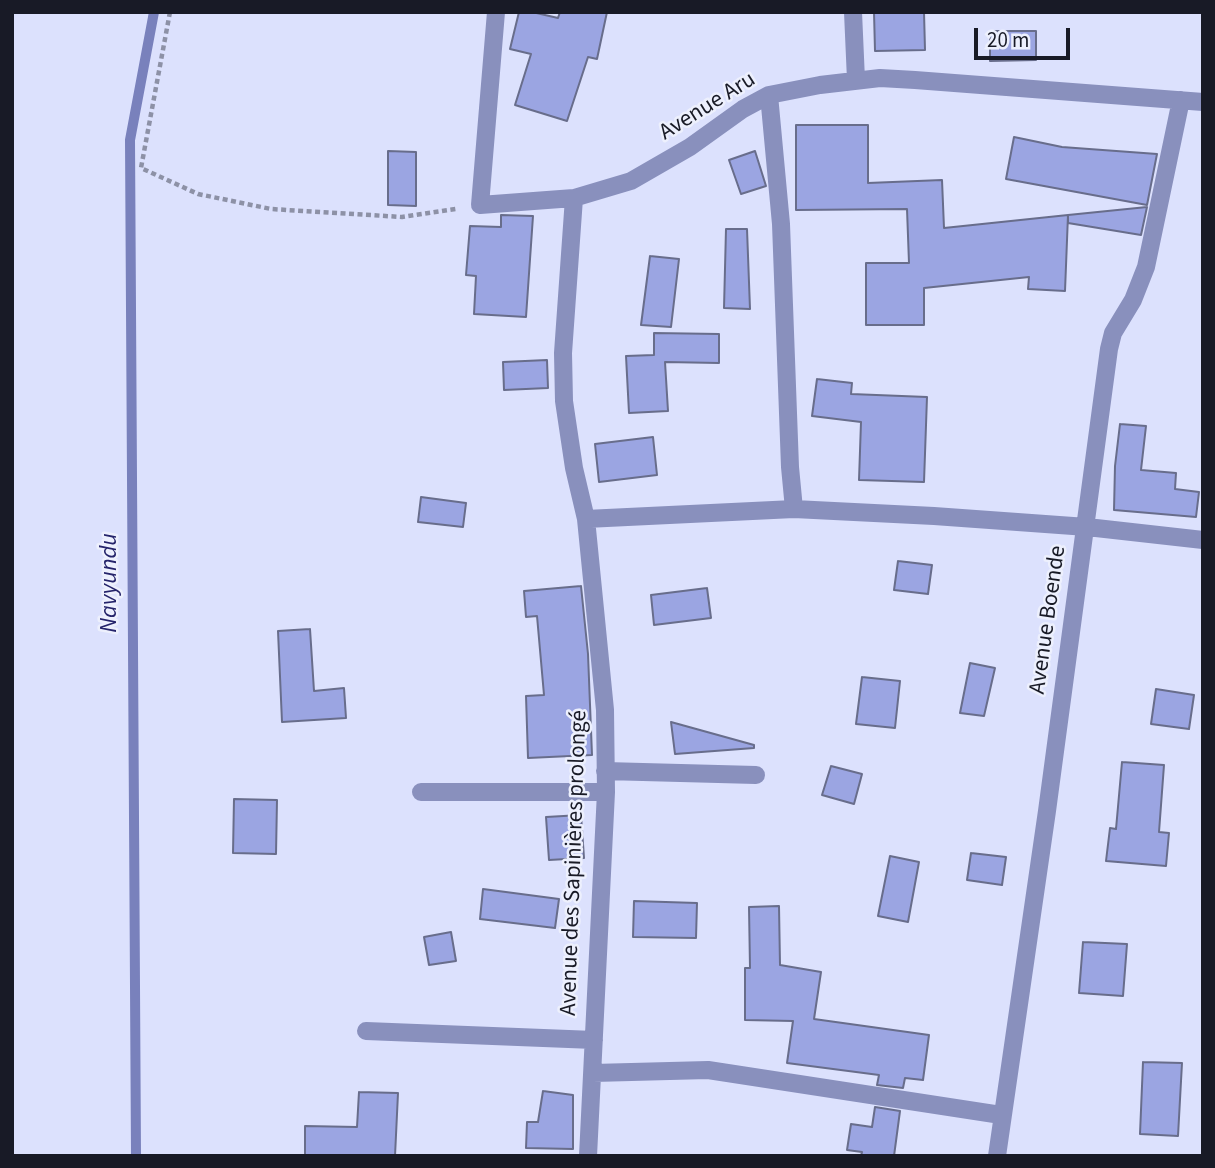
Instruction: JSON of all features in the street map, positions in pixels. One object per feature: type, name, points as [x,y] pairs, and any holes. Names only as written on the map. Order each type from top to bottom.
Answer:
[{"type":"street","points":[[480,205],[496,12]]},
{"type":"street","points":[[853,12],[856,80]]},
{"type":"street","name":"Avenue Aru","points":[[480,205],[574,198],[631,181],[672,158],[743,109],[769,96],[856,80],[915,80],[1203,102]]},
{"type":"street","points":[[769,96],[781,224],[794,509]]},
{"type":"street","name":"Avenue Boende","points":[[997,1156],[1111,341],[1119,319],[1139,289],[1146,267],[1181,100]]},
{"type":"street","name":"Avenue des Sapinières prolongé","points":[[574,198],[563,353],[564,401],[574,468],[586,519],[605,710],[606,792],[588,1156]]},
{"type":"street","points":[[586,519],[794,509],[1087,527],[1203,540]]},
{"type":"street","points":[[605,771],[756,775]]},
{"type":"street","points":[[421,792],[606,792]]},
{"type":"street","points":[[366,1031],[594,1040]]},
{"type":"street","points":[[593,1073],[708,1070],[1001,1115]]},
{"type":"path","points":[[170,12],[141,168],[198,194],[271,209],[402,217],[480,205]]},
{"type":"building","points":[[519,12],[558,18],[560,12],[607,12],[597,59],[588,57],[567,121],[515,105],[531,54],[510,49]]},
{"type":"building","points":[[874,12],[924,12],[925,50],[875,51]]},
{"type":"building","points":[[990,31],[1036,31],[1036,60],[990,61]]},
{"type":"building","points":[[796,125],[868,125],[868,183],[942,180],[944,228],[1068,215],[1065,291],[1028,289],[1029,277],[924,288],[924,325],[866,325],[866,263],[909,263],[907,209],[796,210]]},
{"type":"building","points":[[1014,137],[1062,147],[1157,154],[1147,205],[1006,179]]},
{"type":"building","points":[[388,151],[416,152],[416,206],[388,205]]},
{"type":"building","points":[[755,151],[766,186],[741,194],[729,160]]},
{"type":"building","points":[[1147,207],[1141,235],[1068,223],[1068,215]]},
{"type":"building","points":[[501,215],[533,216],[526,317],[474,314],[476,276],[466,275],[470,226],[501,227]]},
{"type":"building","points":[[726,229],[747,229],[750,309],[724,308]]},
{"type":"building","points":[[650,256],[679,259],[671,327],[641,325]]},
{"type":"building","points":[[654,333],[719,334],[719,363],[665,362],[668,411],[629,413],[626,356],[654,355]]},
{"type":"building","points":[[547,360],[548,388],[504,390],[503,362]]},
{"type":"building","points":[[817,379],[852,383],[851,394],[927,397],[924,482],[859,480],[861,422],[812,416]]},
{"type":"building","points":[[1120,424],[1146,426],[1141,470],[1176,473],[1175,489],[1199,492],[1196,517],[1114,510]]},
{"type":"building","points":[[653,437],[657,475],[599,482],[595,444]]},
{"type":"building","points":[[421,497],[466,503],[463,527],[418,522]]},
{"type":"building","points":[[898,561],[932,565],[928,594],[894,590]]},
{"type":"building","points":[[581,586],[588,654],[592,755],[528,758],[526,696],[544,695],[537,616],[526,617],[524,591]]},
{"type":"building","points":[[707,588],[711,618],[654,625],[651,595]]},
{"type":"building","points":[[310,629],[314,691],[344,688],[346,718],[282,722],[278,631]]},
{"type":"building","points":[[970,663],[995,668],[984,716],[960,713]]},
{"type":"building","points":[[862,677],[900,681],[895,728],[856,724]]},
{"type":"building","points":[[1156,689],[1194,695],[1189,729],[1151,724]]},
{"type":"building","points":[[671,722],[754,745],[754,748],[675,754]]},
{"type":"building","points":[[1122,762],[1164,765],[1159,832],[1169,833],[1166,866],[1106,861],[1110,828],[1116,829]]},
{"type":"building","points":[[831,766],[862,774],[854,804],[822,795]]},
{"type":"building","points":[[234,799],[277,800],[276,854],[233,853]]},
{"type":"building","points":[[581,815],[584,858],[549,860],[546,817]]},
{"type":"building","points":[[971,853],[1006,857],[1002,885],[967,880]]},
{"type":"building","points":[[890,856],[919,862],[908,922],[878,916]]},
{"type":"building","points":[[483,889],[559,899],[555,928],[480,919]]},
{"type":"building","points":[[634,901],[697,903],[696,938],[633,937]]},
{"type":"building","points":[[779,906],[780,965],[821,972],[814,1019],[929,1035],[923,1080],[905,1078],[903,1088],[877,1085],[879,1075],[787,1063],[793,1021],[745,1020],[745,968],[750,968],[749,907]]},
{"type":"building","points":[[451,932],[456,961],[429,965],[424,937]]},
{"type":"building","points":[[1083,942],[1127,944],[1123,996],[1079,993]]},
{"type":"building","points":[[1143,1062],[1182,1063],[1178,1136],[1140,1134]]},
{"type":"building","points":[[543,1091],[573,1095],[573,1149],[526,1148],[527,1122],[538,1122]]},
{"type":"building","points":[[359,1092],[398,1093],[395,1156],[305,1156],[305,1126],[357,1127]]},
{"type":"building","points":[[875,1107],[900,1111],[894,1156],[861,1156],[862,1152],[847,1150],[851,1124],[872,1127]]},
{"type":"waterway","name":"Navyundu","points":[[136,1156],[130,140],[154,12]]}]
